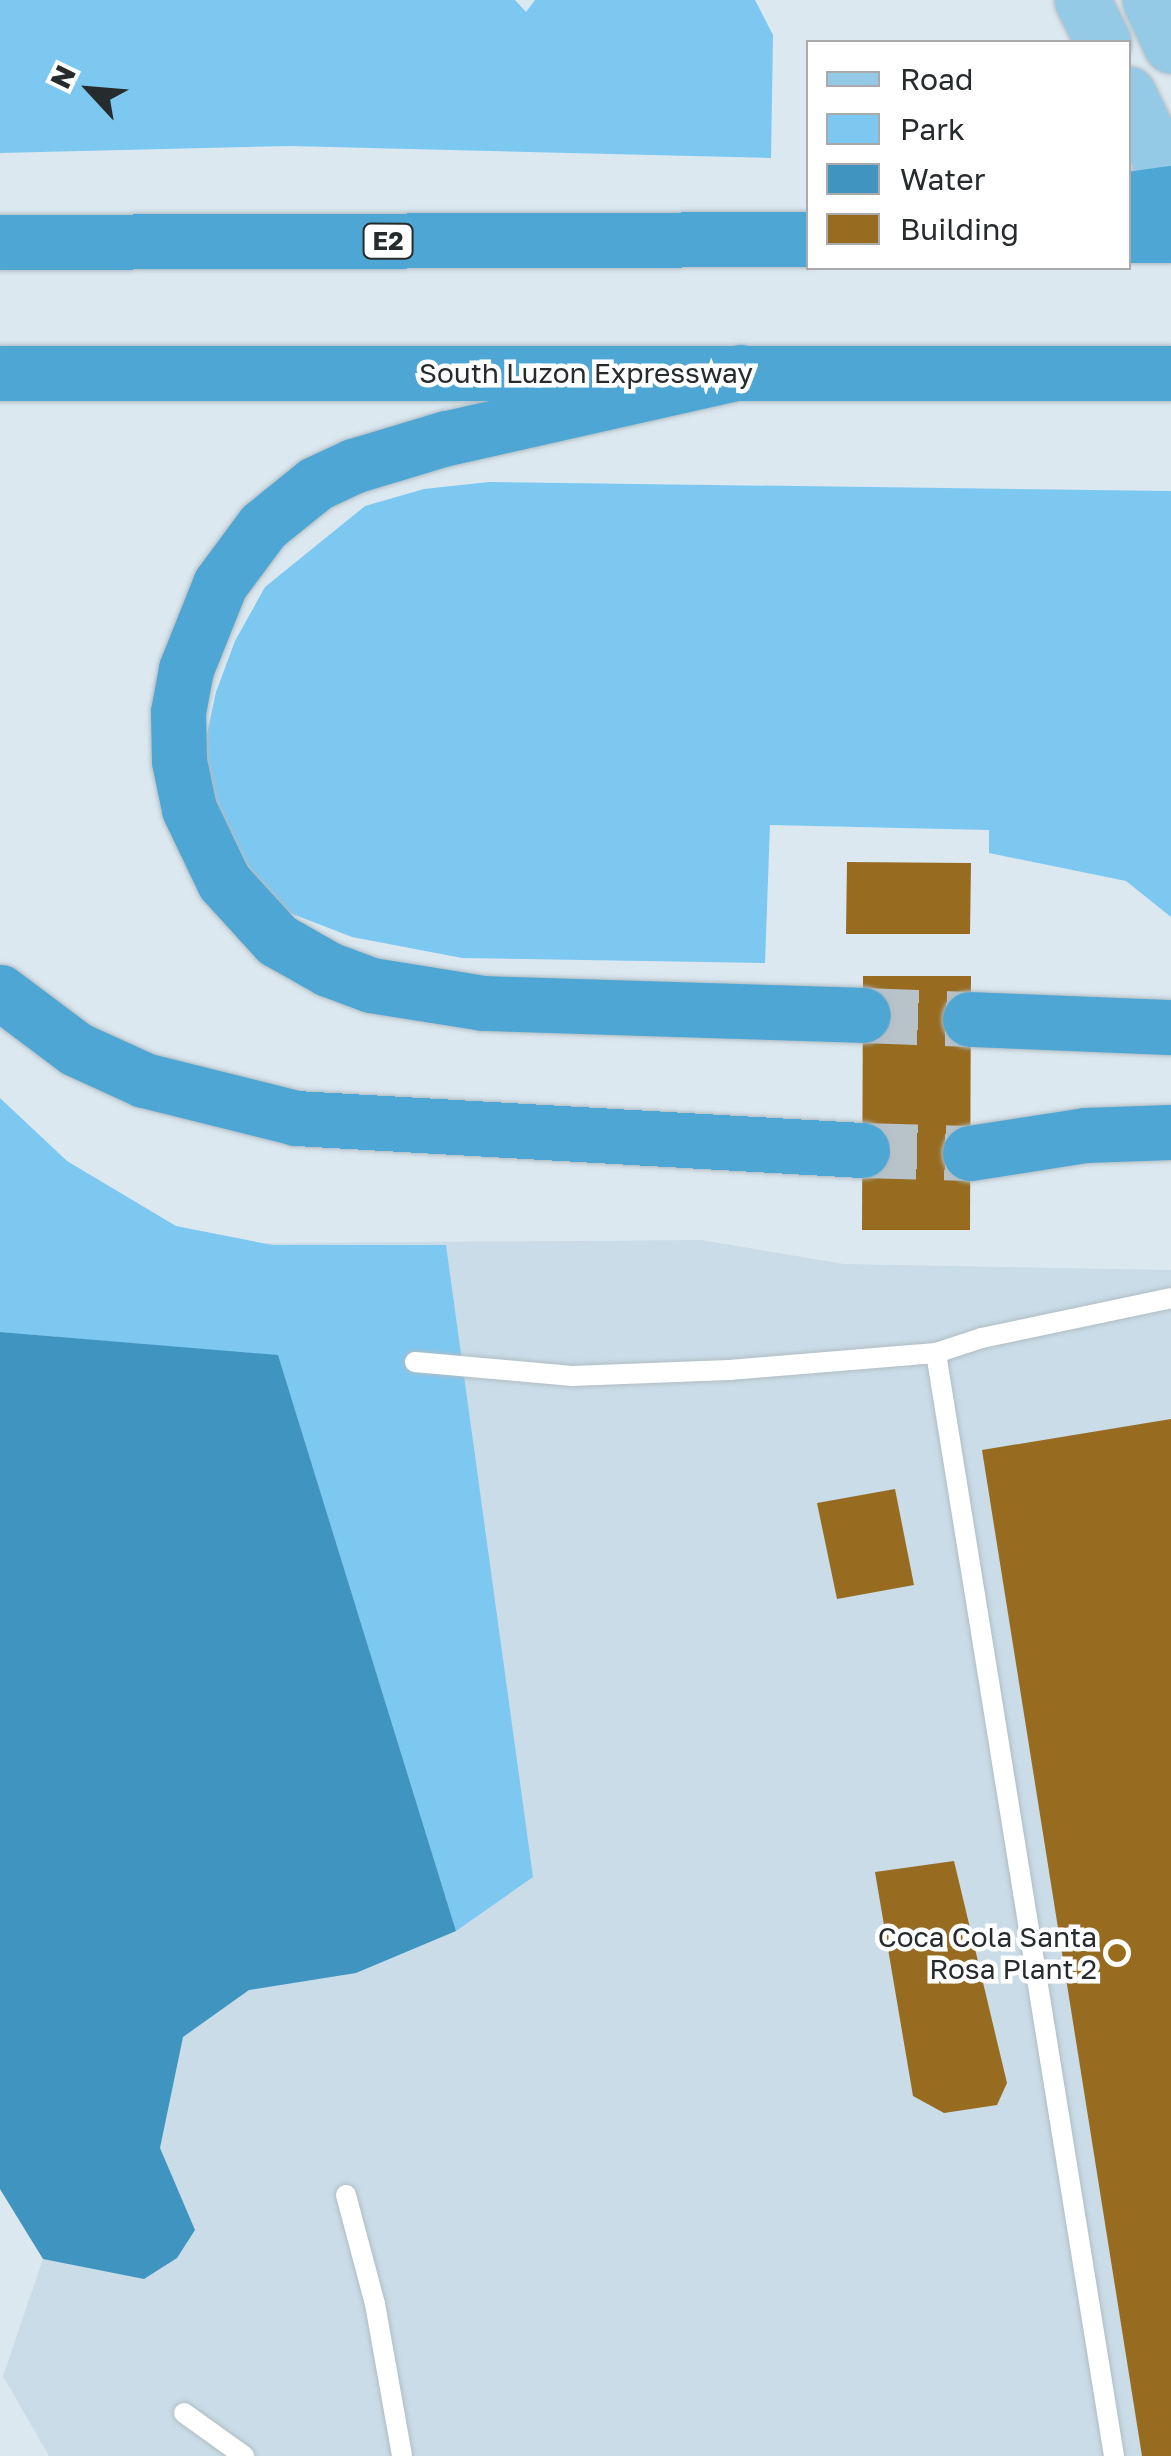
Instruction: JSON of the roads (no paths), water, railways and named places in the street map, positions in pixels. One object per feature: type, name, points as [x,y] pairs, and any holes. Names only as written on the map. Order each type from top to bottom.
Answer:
[{"type":"highway","points":[[1131,199],[1171,194]]},
{"type":"highway","points":[[1131,236],[1171,235]]},
{"type":"highway","name":"E2","points":[[0,242],[798,238]]},
{"type":"highway","points":[[740,372],[446,438],[353,466],[316,484],[263,526],[220,584],[186,669],[178,712],[179,761],[189,809],[224,882],[277,940],[328,969],[371,984],[484,1003],[863,1014]]},
{"type":"highway","name":"South Luzon Expressway","points":[[0,373],[1171,373]]},
{"type":"highway","points":[[0,992],[76,1049],[144,1080],[296,1118],[862,1150]]},
{"type":"highway","points":[[970,1019],[1171,1027]]},
{"type":"highway","points":[[970,1152],[1085,1135],[1171,1132]]},
{"type":"main road","points":[[1082,0],[1102,40]]},
{"type":"main road","points":[[1150,0],[1171,45]]},
{"type":"main road","points":[[1131,98],[1171,182]]},
{"type":"lane","points":[[415,1362],[572,1376],[728,1370],[936,1353],[982,1338],[1171,1298]]},
{"type":"lane","points":[[936,1353],[1114,2456]]},
{"type":"lane","points":[[346,2195],[375,2304],[402,2456]]},
{"type":"lane","points":[[184,2412],[244,2456]]},
{"type":"water","points":[[0,1332],[278,1355],[456,1931],[356,1973],[249,1990],[183,2037],[160,2148],[195,2230],[177,2258],[144,2279],[43,2259],[0,2189]]},
{"type":"tunnel","points":[[863,1015],[970,1019]]},
{"type":"tunnel","points":[[862,1150],[970,1153]]},
{"type":"place","name":"Coca Cola Santa Rosa Plant 2","points":[[1117,1953]]}]
